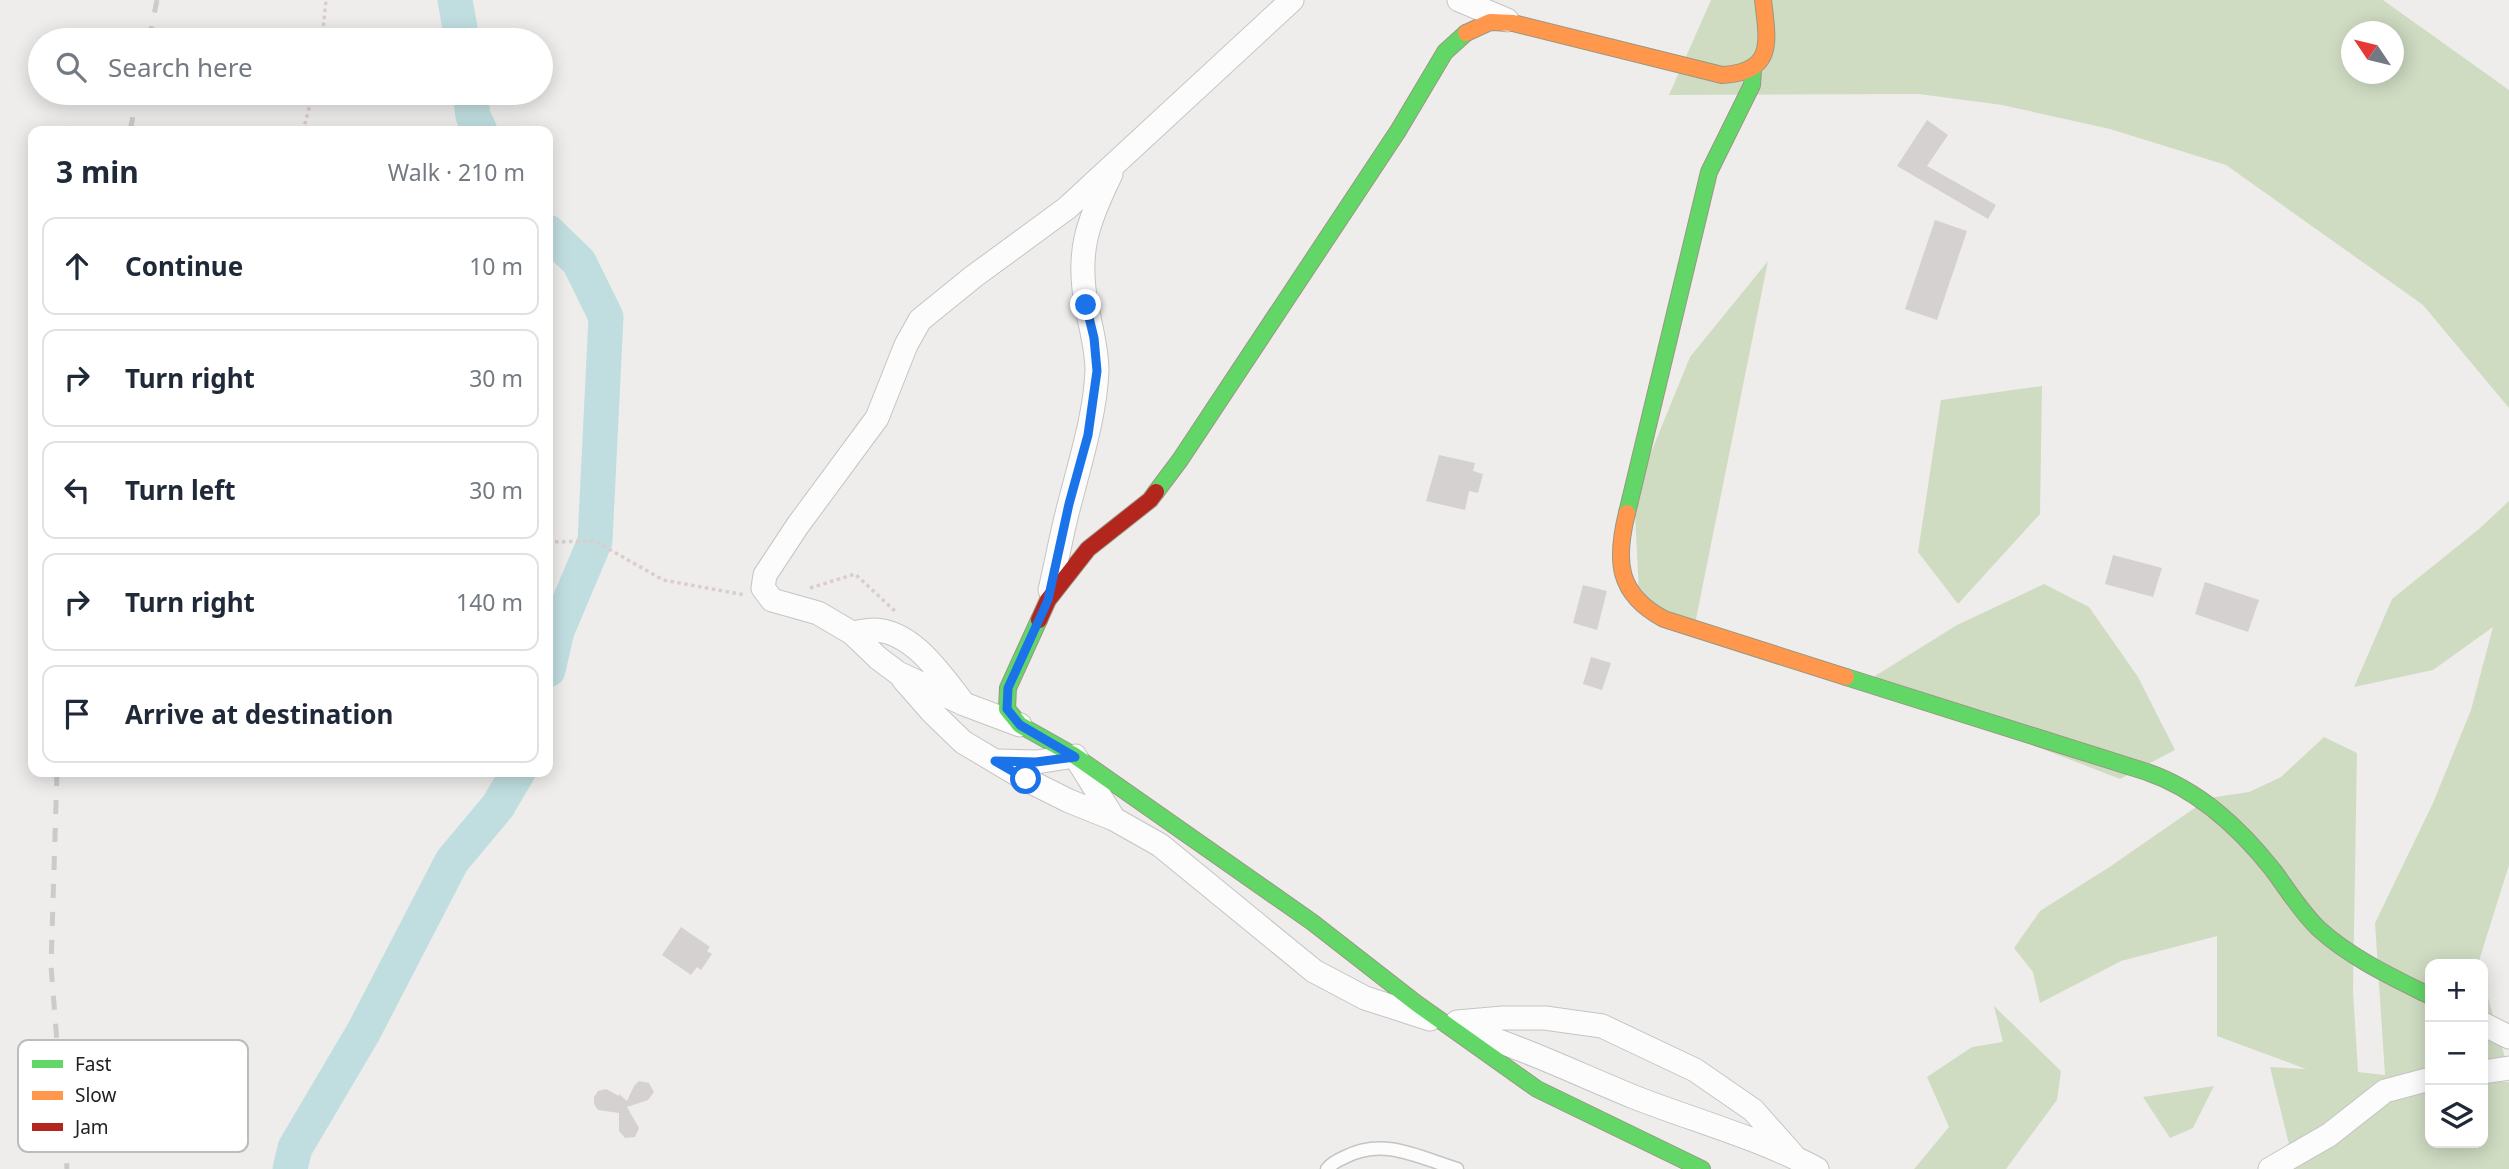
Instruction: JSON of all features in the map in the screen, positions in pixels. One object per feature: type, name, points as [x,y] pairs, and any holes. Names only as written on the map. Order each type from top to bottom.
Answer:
[{"type":"street","points":[[1292,0],[1067,208],[920,320],[906,345],[877,418],[798,525],[765,575],[763,588],[772,600],[818,613],[852,633],[898,673],[964,704],[1020,725],[1075,757],[1312,922],[1537,1089],[1702,1169]]},
{"type":"street","points":[[1459,0],[1513,23],[1722,75],[1740,76],[1753,71],[1763,58],[1767,36],[1763,0]]},
{"type":"street","points":[[1020,725],[1007,709],[1008,688],[1048,600],[1088,549],[1150,500],[1180,460],[1398,131],[1445,52],[1462,35],[1480,26],[1490,22],[1513,23]]},
{"type":"street","points":[[1753,71],[1752,85],[1709,172],[1622,533],[1623,582],[1633,597],[1649,612],[1664,619],[2119,762],[2175,783],[2230,822],[2267,863],[2319,929],[2369,964],[2425,993]]},
{"type":"street","points":[[1048,600],[1069,504],[1088,435],[1097,371],[1083,272],[1086,231],[1115,164]]},
{"type":"street","points":[[852,633],[876,630],[901,638],[924,656],[964,704]]},
{"type":"street","points":[[898,673],[932,712],[963,741],[1026,779],[1069,801],[1114,819],[1160,845],[1314,971],[1376,1002],[1546,1057],[1634,1097],[1746,1137],[1773,1150],[1793,1155],[1817,1169]]},
{"type":"street","points":[[932,712],[962,722],[987,726],[1020,725]]},
{"type":"street","points":[[995,761],[1036,762],[1075,757]]},
{"type":"street","points":[[1075,757],[1114,819]]},
{"type":"street","points":[[1445,1023],[1545,1018],[1602,1026],[1695,1070],[1754,1110],[1793,1155]]},
{"type":"street","points":[[2488,1026],[2509,1037]]},
{"type":"street","points":[[2488,1071],[2509,1068]]},
{"type":"street","points":[[2270,1169],[2337,1130],[2385,1091],[2425,1080]]},
{"type":"lane","points":[[1327,1169],[1332,1163],[1361,1149],[1390,1147],[1457,1169]]},
{"type":"path","points":[[322,28],[326,0]]},
{"type":"path","points":[[304,126],[310,105]]},
{"type":"green space","points":[[1711,0],[2383,0],[2509,90],[2509,408],[2423,305],[2226,165],[2110,129],[2002,105],[1919,94],[1669,95]]},
{"type":"green space","points":[[1768,261],[1693,634],[1639,593],[1634,494],[1690,357]]},
{"type":"green space","points":[[2042,386],[2040,514],[1958,604],[1918,552],[1941,400]]},
{"type":"green space","points":[[2509,501],[2509,865],[2480,959],[2425,959],[2425,1148],[2488,1148],[2488,1081],[2509,1082],[2509,1169],[2295,1169],[2270,1067],[2306,1069],[2217,1036],[2217,936],[2121,961],[2040,1003],[2033,972],[2014,948],[2040,911],[2209,798],[2249,792],[2281,777],[2324,737],[2357,753],[2353,991],[2358,1072],[2385,1075],[2375,923],[2433,803],[2471,710],[2493,627],[2433,670],[2354,687],[2392,599],[2479,529]]},
{"type":"green space","points":[[2044,584],[2089,607],[2138,677],[2175,750],[2120,779],[1867,681],[1957,625]]},
{"type":"green space","points":[[2488,998],[2509,1072],[2488,1078]]},
{"type":"green space","points":[[1994,1006],[2061,1071],[2057,1100],[2006,1169],[1914,1169],[1949,1127],[1927,1077],[1972,1047],[2003,1042]]},
{"type":"green space","points":[[2214,1086],[2193,1128],[2170,1138],[2143,1097]]},
{"type":"building","points":[[1927,120],[1948,135],[1927,166],[1996,205],[1988,219],[1897,166]]},
{"type":"building","points":[[1935,220],[1967,231],[1937,320],[1905,309]]},
{"type":"building","points":[[1439,455],[1475,463],[1473,471],[1483,474],[1478,493],[1469,491],[1465,510],[1426,501]]},
{"type":"building","points":[[2113,555],[2162,568],[2153,597],[2105,584]]},
{"type":"building","points":[[2205,582],[2259,600],[2248,632],[2195,614]]},
{"type":"building","points":[[1583,585],[1607,591],[1597,630],[1573,623]]},
{"type":"building","points":[[1591,657],[1611,663],[1602,690],[1583,684]]},
{"type":"building","points":[[681,927],[710,947],[707,951],[712,954],[701,970],[697,967],[691,975],[662,955]]},
{"type":"building","points":[[639,1081],[649,1083],[654,1092],[648,1100],[627,1107],[639,1128],[635,1137],[625,1138],[619,1131],[619,1113],[598,1110],[594,1097],[598,1091],[606,1089],[619,1094],[627,1101]]},
{"type":"waterway","points":[[455,0],[460,28]]},
{"type":"waterway","points":[[472,105],[478,126]]},
{"type":"waterway","points":[[553,237],[579,262],[606,317],[595,541],[557,631],[553,648]]},
{"type":"waterway","points":[[290,1169],[295,1148],[364,1031],[452,861],[498,806],[515,777]]},
{"type":"railway","points":[[151,28],[157,0]]},
{"type":"railway","points":[[131,126],[135,105]]},
{"type":"railway","points":[[57,777],[51,966],[57,1040]]},
{"type":"railway","points":[[66,1152],[67,1169]]},
{"type":"traffic: fast","points":[[1156,492],[1180,460],[1398,131],[1445,52],[1466,33]]},
{"type":"traffic: fast","points":[[1627,513],[1709,172],[1752,85],[1753,70]]},
{"type":"traffic: fast","points":[[1039,620],[1008,688],[1007,709],[1020,725],[1075,756],[1312,922],[1416,1003],[1537,1089],[1702,1169]]},
{"type":"traffic: fast","points":[[1846,677],[2147,772],[2184,789],[2217,812],[2246,839],[2319,929],[2358,958],[2425,993]]},
{"type":"traffic: slow","points":[[1466,33],[1490,22],[1513,23],[1722,75],[1739,73],[1760,61],[1766,41],[1763,0]]},
{"type":"traffic: slow","points":[[1627,513],[1621,546],[1623,575],[1628,587],[1648,609],[1664,619],[1846,677]]},
{"type":"traffic: jam","points":[[1039,620],[1048,600],[1088,549],[1150,500],[1156,492]]},
{"type":"route","points":[[1026,779],[995,761],[1036,762],[1075,757],[1020,725],[1007,709],[1008,688],[1048,600],[1069,504],[1088,435],[1097,371],[1094,338],[1086,305]]}]
